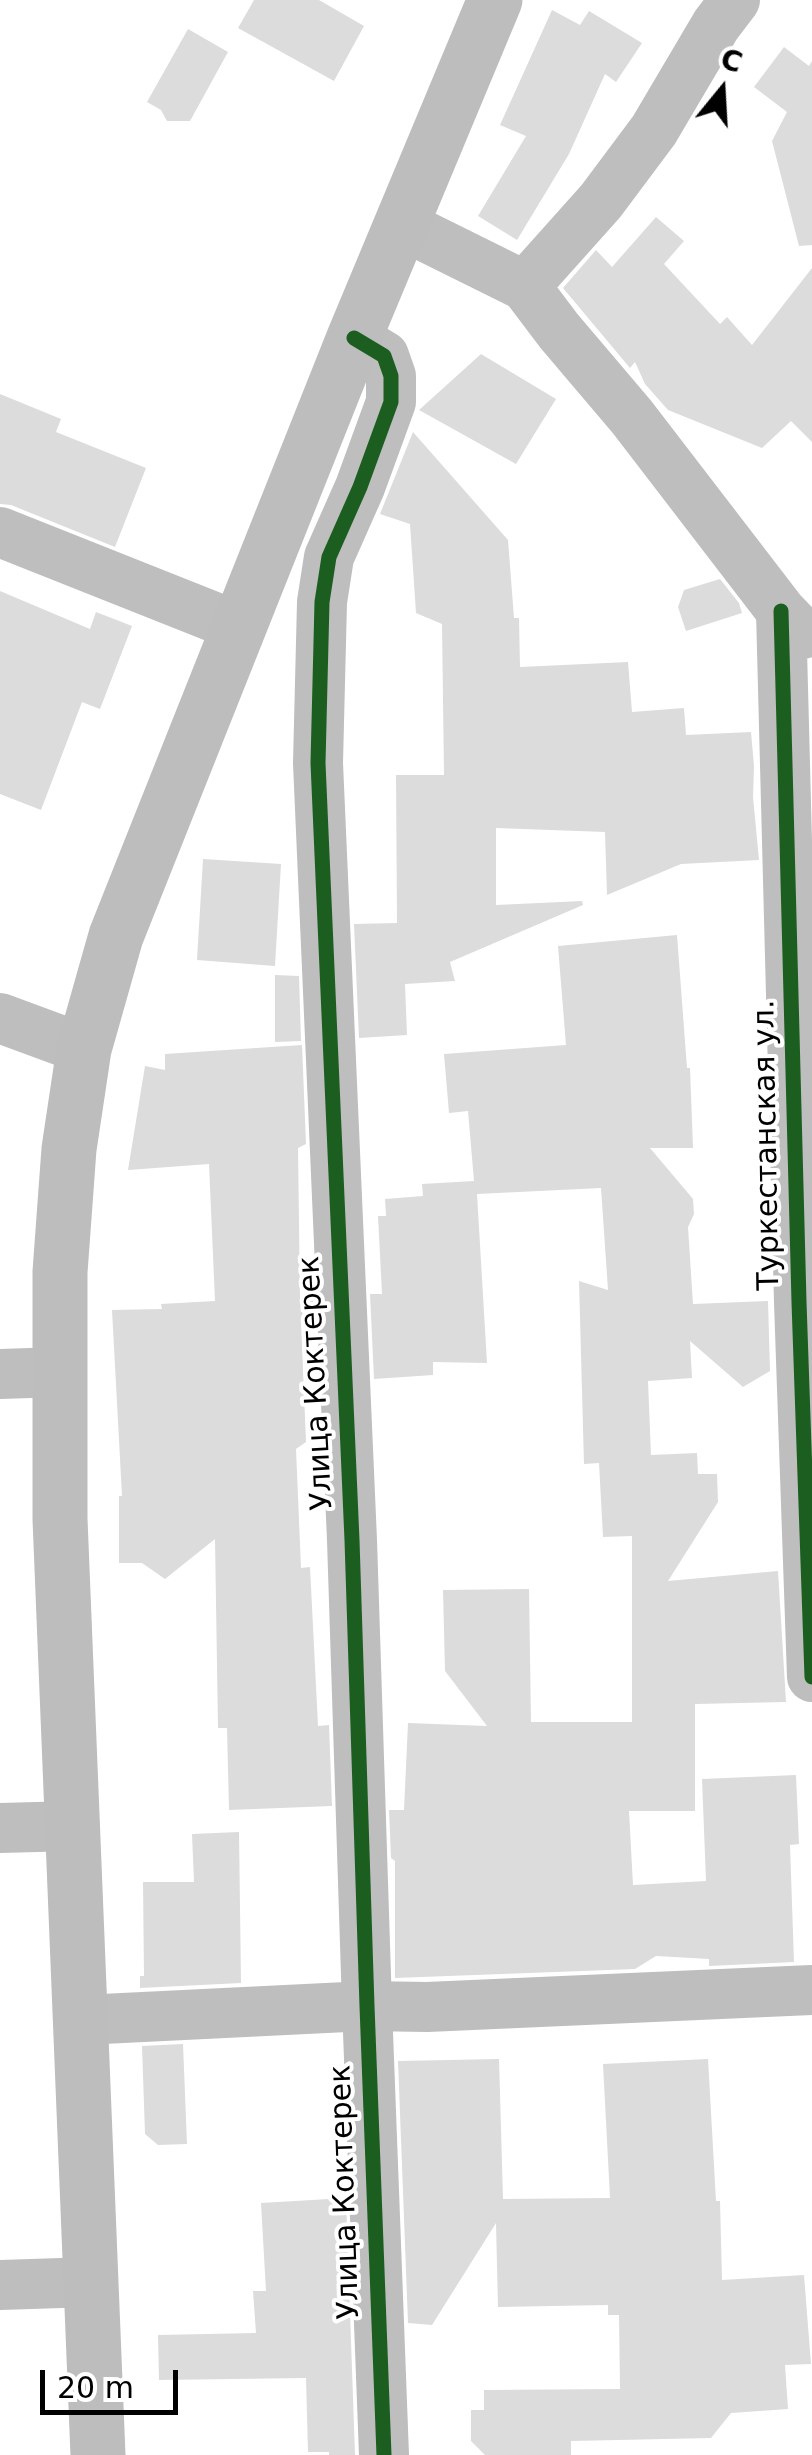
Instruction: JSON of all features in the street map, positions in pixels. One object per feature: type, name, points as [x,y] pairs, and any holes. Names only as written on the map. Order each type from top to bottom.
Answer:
[{"type":"main road","points":[[98,2455],[60,1519],[60,1272],[70,1148],[84,1049],[116,936],[400,224],[494,0]]},
{"type":"street","points":[[525,286],[601,201],[654,130],[735,0]]},
{"type":"street","points":[[400,224],[525,286],[797,628]]},
{"type":"street","name":"Улица Коктерек","points":[[354,338],[384,356],[391,376],[391,402],[329,557],[322,602],[318,763],[352,1540],[384,2455]]},
{"type":"street","points":[[0,532],[239,627]]},
{"type":"street","name":"Туркестанская ул.","points":[[797,628],[798,1262],[812,1677]]},
{"type":"street","points":[[0,1018],[84,1049]]},
{"type":"street","points":[[0,1374],[60,1372]]},
{"type":"street","points":[[0,1828],[74,1826]]},
{"type":"street","points":[[82,2020],[812,1990]]},
{"type":"street","points":[[0,2285],[92,2282]]},
{"type":"building","points":[[254,0],[319,0],[364,26],[334,81],[238,28]]},
{"type":"building","points":[[552,10],[580,25],[589,11],[642,43],[616,82],[605,74],[569,154],[517,240],[478,216],[526,136],[500,125]]},
{"type":"building","points":[[188,29],[228,52],[190,121],[167,121],[161,110],[147,102]]},
{"type":"building","points":[[784,47],[809,66],[812,61],[812,245],[799,246],[772,141],[787,112],[754,87]]},
{"type":"building","points":[[656,217],[684,241],[664,264],[720,324],[727,317],[752,345],[812,268],[812,442],[791,421],[762,448],[668,410],[645,384],[635,362],[630,368],[563,288],[596,250],[612,267]]},
{"type":"building","points":[[481,354],[556,399],[516,464],[419,410]]},
{"type":"building","points":[[0,394],[61,419],[56,432],[146,468],[115,547],[0,504]]},
{"type":"building","points":[[413,432],[508,540],[514,618],[519,618],[520,667],[628,662],[632,712],[684,708],[686,735],[751,732],[759,860],[681,864],[607,895],[605,832],[496,828],[496,905],[582,901],[583,905],[450,962],[455,981],[405,984],[407,1035],[359,1038],[354,924],[397,923],[396,775],[444,775],[442,624],[416,613],[410,524],[380,514]]},
{"type":"building","points":[[720,579],[742,613],[686,631],[678,607],[684,590]]},
{"type":"building","points":[[0,591],[90,629],[96,612],[132,626],[100,709],[82,702],[41,810],[0,794]]},
{"type":"building","points":[[203,859],[281,864],[275,966],[197,960]]},
{"type":"building","points":[[677,935],[690,1068],[693,1148],[650,1148],[693,1199],[694,1214],[688,1227],[693,1304],[768,1301],[770,1371],[743,1387],[690,1341],[692,1378],[648,1381],[651,1455],[697,1453],[698,1474],[717,1474],[718,1502],[668,1581],[778,1571],[786,1702],[695,1704],[695,1811],[629,1811],[633,1885],[706,1881],[702,1779],[796,1775],[799,1844],[790,1845],[794,1962],[709,1966],[709,1959],[656,1956],[635,1969],[395,1978],[395,1861],[391,1858],[389,1810],[404,1810],[408,1723],[487,1726],[445,1671],[443,1590],[529,1589],[531,1722],[632,1722],[632,1536],[603,1537],[599,1463],[584,1464],[579,1281],[608,1290],[601,1188],[477,1194],[487,1363],[433,1362],[433,1375],[374,1379],[370,1294],[382,1294],[378,1216],[386,1216],[385,1199],[423,1196],[422,1184],[474,1181],[468,1111],[449,1113],[444,1054],[566,1045],[558,946]]},
{"type":"building","points":[[275,975],[299,976],[301,1041],[275,1042]]},
{"type":"building","points":[[302,1045],[306,1144],[298,1148],[300,1298],[313,1297],[314,1332],[301,1321],[306,1442],[296,1449],[301,1568],[310,1567],[318,1726],[329,1725],[332,1806],[229,1810],[227,1728],[218,1728],[215,1539],[165,1579],[142,1563],[119,1563],[122,1496],[112,1310],[162,1309],[161,1304],[215,1301],[209,1164],[128,1170],[145,1066],[165,1070],[165,1054]]},
{"type":"building","points":[[239,1832],[241,1983],[140,1988],[140,1976],[144,1976],[143,1882],[194,1882],[192,1834]]},
{"type":"building","points":[[183,2044],[187,2144],[158,2145],[145,2134],[142,2046]]},
{"type":"building","points":[[499,2059],[503,2199],[610,2198],[603,2064],[708,2059],[722,2280],[804,2275],[811,2364],[785,2365],[788,2409],[731,2413],[711,2438],[571,2441],[571,2455],[485,2455],[471,2441],[471,2410],[484,2410],[484,2390],[620,2389],[619,2315],[608,2315],[608,2305],[498,2307],[496,2223],[432,2325],[408,2323],[398,2061]]},
{"type":"building","points":[[346,2198],[355,2455],[308,2452],[306,2378],[159,2380],[158,2335],[256,2333],[253,2291],[266,2291],[261,2203]]},
{"type":"cycle path","points":[[354,338],[384,356],[391,376],[391,402],[329,557],[322,602],[318,763],[352,1540],[384,2455]]},
{"type":"cycle path","points":[[781,611],[812,1677]]}]
